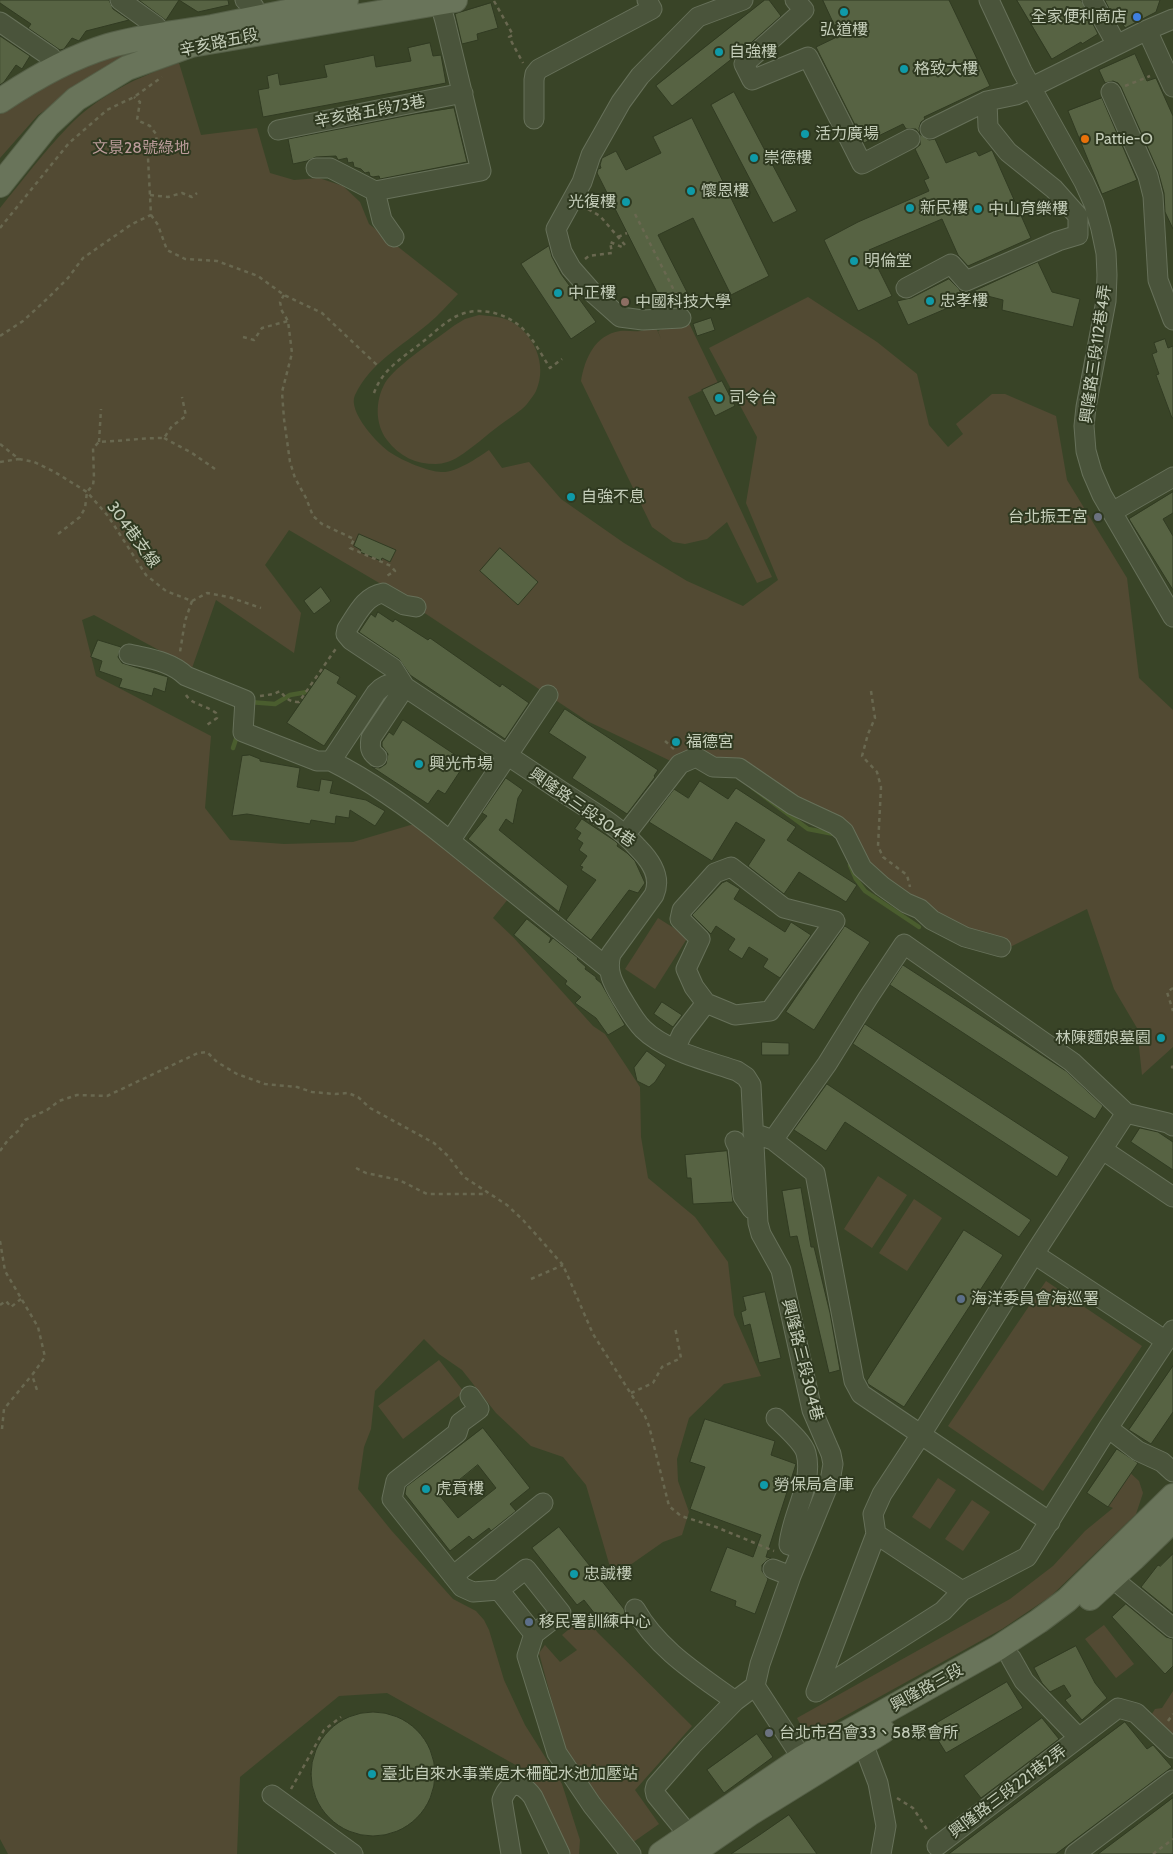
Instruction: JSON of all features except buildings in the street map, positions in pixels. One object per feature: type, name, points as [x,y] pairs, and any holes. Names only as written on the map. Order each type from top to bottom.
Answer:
[{"type":"main road","name":"辛亥路五段","points":[[0,101],[58,67],[107,46],[163,34],[212,27],[251,8],[346,0]]},
{"type":"main road","name":"辛亥路五段","points":[[0,185],[48,125],[76,99],[127,68],[191,46],[445,1]]},
{"type":"main road","points":[[0,165],[16,145],[40,135]]},
{"type":"main road","name":"興隆路三段","points":[[661,1854],[687,1847],[749,1814],[856,1737],[1039,1621],[1067,1600],[1173,1496]]},
{"type":"main road","name":"興隆路三段","points":[[687,1847],[802,1758],[856,1737],[1011,1658],[1074,1612],[1173,1520]]},
{"type":"street","points":[[120,0],[156,26],[163,34]]},
{"type":"street","points":[[534,119],[535,74],[539,70],[652,9],[647,0]]},
{"type":"street","points":[[681,311],[643,320],[620,317],[593,293],[571,268],[562,252],[556,229],[582,182],[591,155],[621,102],[640,76],[698,17],[711,0]]},
{"type":"street","points":[[698,17],[743,0]]},
{"type":"street","points":[[795,0],[804,10],[744,64],[752,80],[808,57],[862,164],[910,139]]},
{"type":"street","name":"興隆路三段112巷4弄","points":[[990,0],[1032,87],[1094,204],[1101,229],[1107,268],[1106,301],[1086,407],[1084,426],[1086,452],[1092,472],[1112,512],[1173,617]]},
{"type":"street","points":[[1092,0],[1116,45]]},
{"type":"street","points":[[316,168],[330,168],[376,191],[481,171],[463,94],[445,1]]},
{"type":"street","points":[[930,129],[987,101],[1016,95],[1173,19]]},
{"type":"street","points":[[0,22],[51,58],[58,67]]},
{"type":"street","points":[[1147,30],[1169,78]]},
{"type":"street","points":[[1112,92],[1148,176],[1153,196],[1158,280],[1173,320]]},
{"type":"street","name":"辛亥路五段73巷","points":[[278,130],[463,94]]},
{"type":"street","points":[[906,288],[951,264],[966,281],[1058,241],[1078,235],[1078,216],[1054,190],[1008,152],[988,127],[987,101]]},
{"type":"street","points":[[376,191],[382,220],[394,237]]},
{"type":"street","points":[[1112,512],[1173,477]]},
{"type":"street","points":[[405,687],[393,668],[351,640],[346,634],[347,629],[366,601],[374,595],[383,593],[404,606],[416,607]]},
{"type":"street","points":[[128,654],[165,662],[186,676],[245,700]]},
{"type":"street","points":[[337,769],[376,693],[382,687],[392,683],[405,687]]},
{"type":"street","points":[[377,757],[372,753],[370,747],[371,738],[405,687]]},
{"type":"street","name":"興隆路三段304巷","points":[[405,687],[625,835],[648,859],[655,872],[658,888],[615,948],[608,963],[613,983],[635,1019],[653,1038],[675,1049],[737,1072],[746,1077],[751,1085],[756,1213],[761,1234],[781,1270],[812,1410],[831,1454],[833,1464],[830,1481],[791,1576],[760,1664],[755,1686]]},
{"type":"street","points":[[450,841],[548,695]]},
{"type":"street","name":"興隆路三段304巷","points":[[245,700],[243,732],[337,769],[372,790],[411,809],[608,969]]},
{"type":"street","points":[[625,835],[686,761],[696,757],[713,767],[739,768],[793,805],[836,825],[844,832],[862,868],[906,903],[920,909],[932,920],[965,937],[1001,947]]},
{"type":"street","points":[[731,867],[784,908],[835,921],[770,1011],[735,1015],[706,1003],[694,987],[686,970],[700,939],[680,919],[682,910],[715,873],[731,867]]},
{"type":"street","points":[[773,1140],[827,1064],[904,944],[1072,1062],[1126,1113],[1168,1123],[1173,1126]]},
{"type":"street","points":[[675,1049],[682,1034],[706,1003]]},
{"type":"street","points":[[1034,1254],[1169,1335],[1027,1557],[962,1591],[943,1611],[816,1692],[876,1534],[873,1514],[879,1500],[1034,1254],[1126,1113]]},
{"type":"street","points":[[753,1133],[773,1140],[815,1173],[854,1381],[861,1394],[920,1436],[1050,1522]]},
{"type":"street","points":[[735,1141],[738,1147],[743,1196],[756,1213]]},
{"type":"street","points":[[1103,1150],[1173,1197]]},
{"type":"street","points":[[470,1396],[479,1409],[460,1422],[457,1433],[396,1482],[392,1499],[462,1587],[473,1592],[499,1590],[526,1569],[561,1613],[534,1634],[527,1656],[557,1753],[592,1805],[631,1854]]},
{"type":"street","points":[[776,1418],[806,1452],[806,1474],[801,1500],[790,1536],[790,1544],[802,1549]]},
{"type":"street","points":[[1108,1428],[1138,1451],[1169,1462]]},
{"type":"street","points":[[454,1576],[543,1503]]},
{"type":"street","points":[[876,1534],[962,1591]]},
{"type":"street","points":[[774,1560],[791,1576]]},
{"type":"street","points":[[1112,1578],[1173,1628]]},
{"type":"street","points":[[499,1590],[534,1634]]},
{"type":"street","points":[[635,1609],[647,1628],[668,1650],[736,1701]]},
{"type":"street","points":[[1011,1658],[1024,1681],[1078,1738]]},
{"type":"street","points":[[687,1847],[656,1795],[656,1786],[692,1745],[736,1701],[755,1686],[802,1758]]},
{"type":"street","name":"興隆路三段221巷2弄","points":[[937,1846],[1118,1708],[1136,1714],[1173,1748]]},
{"type":"street","points":[[856,1737],[867,1754],[878,1783],[886,1826],[881,1854]]},
{"type":"street","points":[[1075,1854],[1173,1780]]},
{"type":"street","points":[[511,1854],[502,1800],[505,1791],[512,1786],[520,1786],[527,1789],[533,1797],[560,1854]]},
{"type":"street","points":[[277,1800],[353,1854]]},
{"type":"path","points":[[494,0],[513,35],[509,37],[521,59]]},
{"type":"path","points":[[1112,92],[1169,78]]},
{"type":"path","points":[[0,228],[69,144],[107,110],[134,97],[140,102],[137,120],[150,126],[156,134],[156,145],[148,158],[151,215],[158,224],[166,250],[185,259],[217,261],[258,276],[284,295],[322,313],[377,365]]},
{"type":"path","points":[[150,195],[168,197],[182,193],[192,197],[197,193]]},
{"type":"path","points":[[571,268],[589,256],[612,253],[610,242],[622,247],[625,245],[600,216],[586,208]]},
{"type":"path","points":[[635,214],[681,311]]},
{"type":"path","points":[[0,336],[23,321],[48,298],[68,278],[83,258],[132,224],[151,215]]},
{"type":"path","points":[[618,237],[627,233]]},
{"type":"path","points":[[284,295],[280,302],[288,321],[292,353],[282,392],[290,462],[295,478],[313,516],[322,524],[354,539],[350,548],[391,566],[395,570]]},
{"type":"path","points":[[374,393],[377,384],[390,367],[456,316],[472,310],[491,312],[507,318],[520,326],[550,368],[562,359]]},
{"type":"path","points":[[243,338],[254,340],[262,328],[288,321]]},
{"type":"path","points":[[164,438],[172,426],[186,416],[182,397]]},
{"type":"path","points":[[58,534],[80,518],[86,508],[87,492],[93,485],[93,448],[99,442],[101,409]]},
{"type":"path","points":[[99,442],[127,441],[136,438],[164,438],[192,453],[215,469]]},
{"type":"path","name":"304巷支線","points":[[0,444],[19,459],[34,462],[53,471],[87,492],[108,516],[146,574],[155,584],[166,591],[192,601]]},
{"type":"path","points":[[0,462],[19,459]]},
{"type":"path","points":[[176,668],[185,621],[192,601],[207,593],[229,597],[261,608]]},
{"type":"path","points":[[245,700],[252,696],[267,696],[280,691],[288,700],[299,702],[346,634]]},
{"type":"path","points":[[184,689],[186,697],[216,713],[216,718],[207,725]]},
{"type":"path","points":[[871,691],[875,718],[862,756],[877,772],[881,788],[878,846],[883,857],[907,875],[910,884],[906,903]]},
{"type":"path","points":[[1173,988],[1167,992],[1173,1011]]},
{"type":"path","points":[[0,1151],[19,1130],[25,1120],[47,1110],[59,1101],[77,1095],[107,1096],[198,1053],[206,1052],[217,1062],[237,1074],[264,1084],[297,1087],[312,1092],[348,1093],[358,1097],[370,1108],[434,1143],[448,1156],[464,1177],[507,1205],[523,1220],[563,1265],[593,1334],[631,1393],[649,1426],[668,1506],[681,1516],[716,1527],[774,1560]]},
{"type":"path","points":[[356,1168],[366,1173],[399,1180],[427,1194],[489,1194]]},
{"type":"path","points":[[0,1241],[5,1272],[38,1327],[45,1357],[4,1409],[2,1429]]},
{"type":"path","points":[[531,1279],[563,1265]]},
{"type":"path","points":[[0,1306],[6,1301],[11,1307],[22,1299]]},
{"type":"path","points":[[631,1393],[653,1383],[662,1367],[681,1358],[675,1327]]},
{"type":"path","points":[[32,1374],[37,1390]]},
{"type":"path","points":[[277,1800],[324,1730],[341,1717]]},
{"type":"path","points":[[878,1783],[884,1790],[913,1808],[937,1846]]},
{"type":"path","points":[[1152,1854],[1173,1839]]},
{"type":"green space","points":[[180,40],[73,91],[38,115],[0,158],[0,111],[100,57]]},
{"type":"green space","name":"文景28號綠地","points":[[179,63],[201,135],[257,128],[270,173],[294,180],[319,178],[343,186],[360,202],[369,224],[458,294],[432,321],[378,364],[369,373],[355,395],[355,410],[359,418],[379,443],[391,453],[415,465],[441,472],[460,468],[489,450],[502,468],[529,462],[561,499],[624,543],[687,581],[743,606],[778,580],[746,503],[757,437],[709,348],[808,297],[877,342],[917,374],[929,425],[948,447],[963,434],[956,424],[992,394],[1005,394],[1056,416],[1067,480],[1127,578],[1139,678],[1173,710],[1173,1047],[1142,1075],[1137,1028],[1114,989],[1087,909],[1008,948],[974,937],[880,879],[850,836],[750,770],[677,764],[587,721],[381,584],[289,530],[265,565],[301,613],[294,653],[216,600],[192,668],[94,615],[82,620],[96,676],[211,736],[205,808],[230,840],[284,844],[353,842],[414,824],[508,899],[493,918],[514,938],[593,1026],[605,1034],[640,1087],[641,1137],[648,1178],[695,1217],[728,1262],[734,1315],[761,1376],[724,1384],[689,1418],[677,1459],[678,1481],[689,1512],[682,1535],[663,1542],[613,1577],[586,1485],[563,1457],[531,1446],[496,1413],[462,1370],[439,1354],[424,1339],[375,1391],[371,1429],[364,1447],[358,1489],[391,1530],[453,1599],[476,1611],[484,1620],[489,1630],[504,1680],[525,1725],[562,1784],[580,1840],[579,1854],[558,1854],[521,1768],[387,1693],[339,1696],[240,1777],[237,1854],[8,1854],[0,1839],[0,208],[58,138],[92,106],[119,88]]},
{"type":"green space","points":[[479,315],[508,320],[525,332],[536,350],[539,360],[540,371],[536,391],[521,410],[456,458],[436,464],[415,461],[397,451],[387,440],[380,427],[378,405],[385,383],[407,361],[455,325],[465,319]]},
{"type":"green space","points":[[686,317],[718,383],[688,397],[772,577],[757,583],[727,522],[707,539],[685,544],[673,542],[652,527],[581,381],[589,356],[604,337],[620,331],[642,331],[655,325],[661,339],[658,331]]},
{"type":"green space","points":[[658,918],[688,937],[655,989],[625,969]]},
{"type":"green space","points":[[878,1176],[907,1195],[872,1248],[844,1229]]},
{"type":"green space","points":[[914,1199],[942,1218],[907,1271],[879,1253]]},
{"type":"green space","points":[[1046,1281],[1142,1346],[1043,1491],[948,1426]]},
{"type":"green space","points":[[439,1360],[464,1392],[403,1439],[378,1406]]},
{"type":"green space","points":[[1126,1469],[1139,1481],[1143,1493],[1136,1514],[1051,1596],[1002,1629],[807,1737],[797,1718],[1010,1599],[1053,1566],[1085,1531],[1113,1508],[1104,1504]]},
{"type":"green space","points":[[938,1478],[956,1490],[930,1529],[912,1517]]},
{"type":"green space","points":[[972,1500],[990,1512],[963,1551],[945,1539]]},
{"type":"green space","points":[[585,1616],[598,1633],[692,1726],[635,1790],[659,1824],[632,1843],[565,1750],[539,1653],[545,1645],[560,1662],[577,1650],[562,1635]]},
{"type":"green space","points":[[1104,1625],[1134,1664],[1116,1678],[1085,1639]]},
{"type":"green space","points":[[1173,1691],[1173,1738],[1150,1717],[1155,1709],[1162,1708]]},
{"type":"waterway","points":[[249,702],[275,704],[290,695],[307,692]]},
{"type":"waterway","points":[[233,748],[238,733]]},
{"type":"waterway","points":[[753,788],[808,829],[834,834]]},
{"type":"waterway","points":[[850,865],[856,879],[865,891],[919,927]]},
{"type":"place","name":"弘道樓","points":[[844,12]]},
{"type":"place","name":"全家便利商店","points":[[1137,17]]},
{"type":"place","name":"自強樓","points":[[719,52]]},
{"type":"place","name":"格致大樓","points":[[904,69]]},
{"type":"place","name":"活力廣場","points":[[805,134]]},
{"type":"place","name":"Pattie-O","points":[[1085,139]]},
{"type":"place","name":"崇德樓","points":[[754,158]]},
{"type":"place","name":"懷恩樓","points":[[691,191]]},
{"type":"place","name":"光復樓","points":[[626,202]]},
{"type":"place","name":"新民樓","points":[[910,208]]},
{"type":"place","name":"中山育樂樓","points":[[978,209]]},
{"type":"place","name":"明倫堂","points":[[854,261]]},
{"type":"place","name":"中正樓","points":[[558,293]]},
{"type":"place","name":"忠孝樓","points":[[930,301]]},
{"type":"place","name":"中國科技大學","points":[[625,302]]},
{"type":"place","name":"司令台","points":[[719,398]]},
{"type":"place","name":"自強不息","points":[[571,497]]},
{"type":"place","name":"台北振王宮","points":[[1098,517]]},
{"type":"place","name":"福德宮","points":[[676,742]]},
{"type":"place","name":"興光市場","points":[[419,764]]},
{"type":"place","name":"林陳麵娘墓園","points":[[1161,1038]]},
{"type":"place","name":"海洋委員會海巡署","points":[[961,1299]]},
{"type":"place","name":"勞保局倉庫","points":[[764,1485]]},
{"type":"place","name":"虎賁樓","points":[[426,1489]]},
{"type":"place","name":"忠誠樓","points":[[574,1574]]},
{"type":"place","name":"移民署訓練中心","points":[[529,1622]]},
{"type":"place","name":"台北市召會33、58聚會所","points":[[769,1733]]},
{"type":"place","name":"臺北自來水事業處木柵配水池加壓站","points":[[372,1774]]}]
